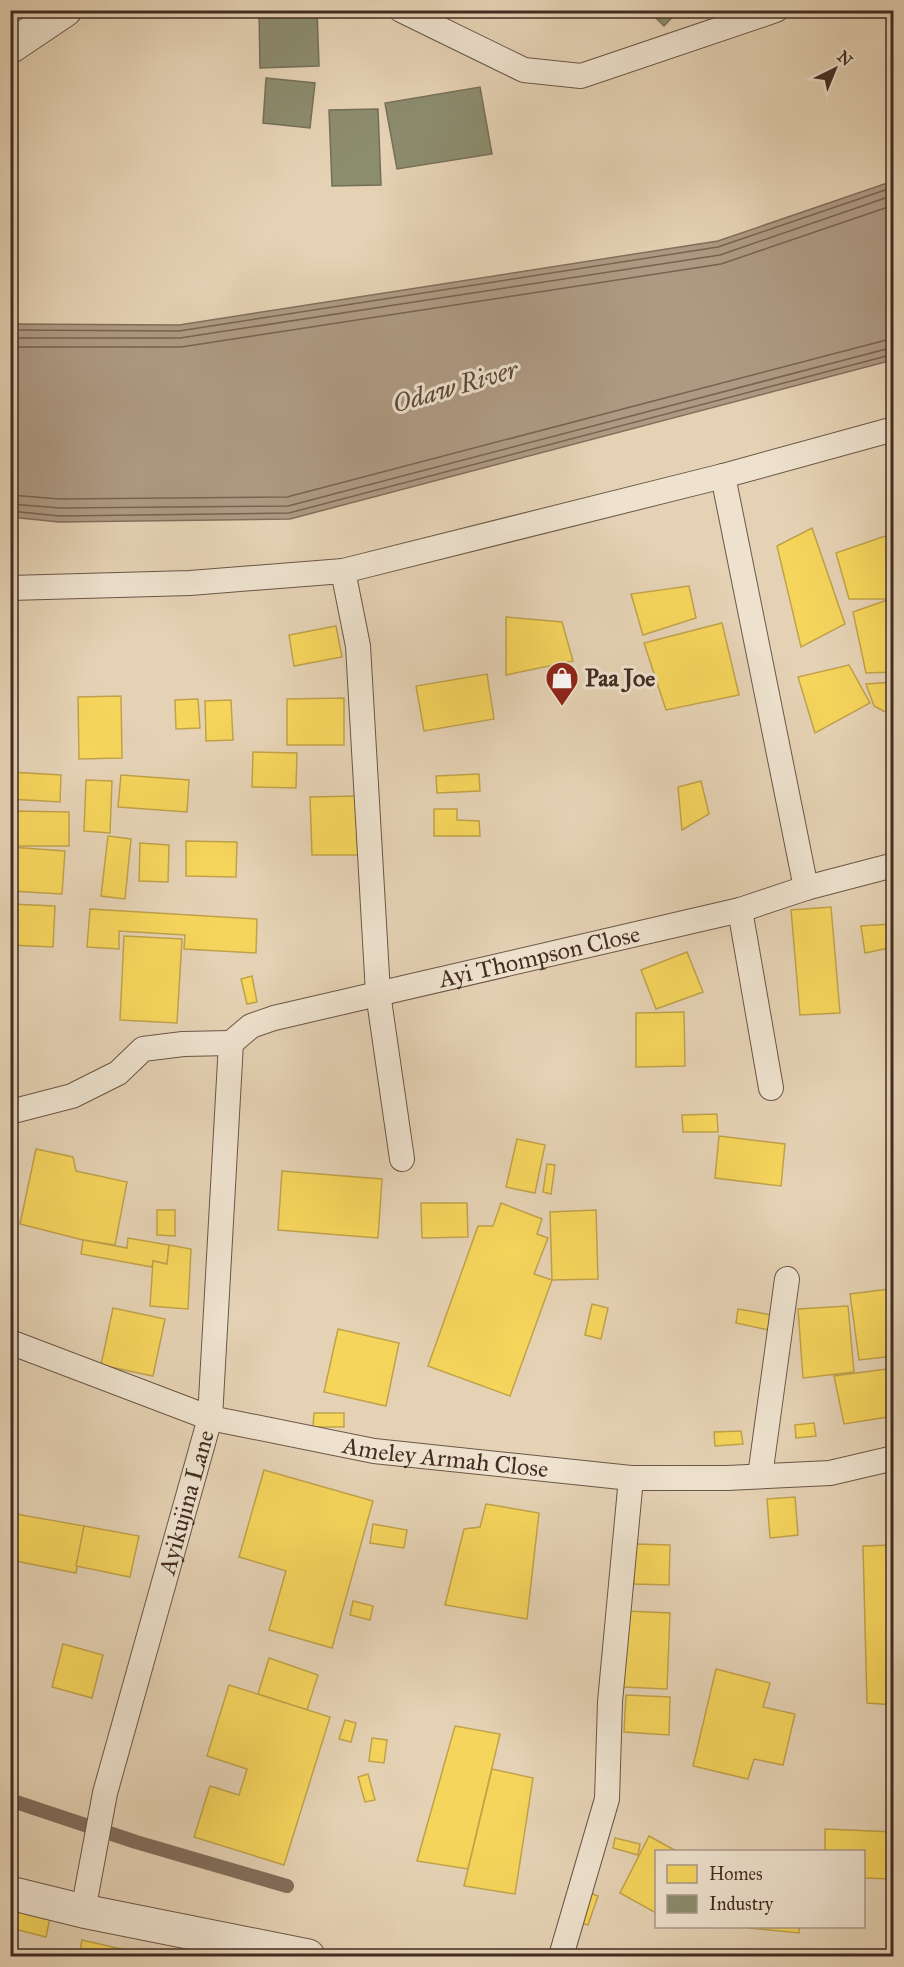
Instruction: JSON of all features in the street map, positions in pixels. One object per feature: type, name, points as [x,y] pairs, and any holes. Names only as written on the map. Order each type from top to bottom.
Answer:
[{"type":"street","points":[[10,46],[65,10]]},
{"type":"street","points":[[10,1893],[82,1911],[308,1956]]},
{"type":"lane","points":[[401,10],[524,70],[581,76],[776,10]]},
{"type":"lane","points":[[10,588],[190,583],[343,571],[723,476],[894,429]]},
{"type":"lane","points":[[723,476],[806,888]]},
{"type":"lane","points":[[343,571],[358,646],[378,993],[402,1159]]},
{"type":"lane","name":"Ayi Thompson Close","points":[[231,1043],[251,1026],[274,1018],[740,910],[806,888],[894,865]]},
{"type":"lane","points":[[740,910],[771,1088]]},
{"type":"lane","points":[[10,1112],[72,1096],[118,1073],[143,1049],[183,1044],[231,1043]]},
{"type":"lane","name":"Ayikujina Lane","points":[[82,1911],[105,1793],[210,1418],[231,1043]]},
{"type":"lane","points":[[760,1476],[787,1279]]},
{"type":"lane","name":"Ameley Armah Close","points":[[10,1342],[210,1418],[374,1451],[631,1478],[830,1473],[894,1458]]},
{"type":"lane","points":[[561,1956],[607,1799],[610,1702],[631,1478]]},
{"type":"water","name":"Odaw River","points":[[893,181],[893,360],[290,519],[59,522],[11,517],[11,324],[179,325],[718,241]]},
{"type":"building: Homes","points":[[812,528],[845,624],[801,647],[777,546]]},
{"type":"building: Homes","points":[[894,533],[894,599],[849,599],[836,553]]},
{"type":"building: Homes","points":[[689,586],[696,618],[643,635],[631,594]]},
{"type":"building: Homes","points":[[890,599],[894,611],[894,672],[866,673],[853,612]]},
{"type":"building: Homes","points":[[506,617],[562,622],[573,661],[506,675]]},
{"type":"building: Homes","points":[[722,623],[739,695],[666,710],[644,643]]},
{"type":"building: Homes","points":[[336,626],[342,657],[294,666],[289,635]]},
{"type":"building: Homes","points":[[849,665],[870,703],[815,733],[798,677]]},
{"type":"building: Homes","points":[[487,674],[494,719],[424,731],[416,686]]},
{"type":"building: Homes","points":[[894,682],[894,715],[891,715],[874,706],[866,684]]},
{"type":"building: Homes","points":[[121,696],[122,758],[79,759],[78,697]]},
{"type":"building: Homes","points":[[344,698],[344,745],[287,745],[287,699]]},
{"type":"building: Homes","points":[[198,699],[200,728],[176,729],[175,700]]},
{"type":"building: Homes","points":[[231,700],[233,740],[206,741],[205,701]]},
{"type":"building: Homes","points":[[253,752],[297,753],[296,788],[252,787]]},
{"type":"building: Homes","points":[[10,772],[61,775],[60,802],[10,799]]},
{"type":"building: Homes","points":[[479,774],[480,791],[437,793],[436,776]]},
{"type":"building: Homes","points":[[121,775],[189,780],[187,812],[118,807]]},
{"type":"building: Homes","points":[[86,780],[112,781],[110,833],[84,831]]},
{"type":"building: Homes","points":[[701,781],[709,814],[682,830],[678,787]]},
{"type":"building: Homes","points":[[361,796],[362,855],[312,855],[310,797]]},
{"type":"building: Homes","points":[[434,809],[457,809],[457,820],[479,821],[480,836],[434,836]]},
{"type":"building: Homes","points":[[14,811],[69,812],[69,846],[13,846]]},
{"type":"building: Homes","points":[[108,836],[131,839],[125,899],[101,896]]},
{"type":"building: Homes","points":[[186,841],[237,842],[236,877],[186,876]]},
{"type":"building: Homes","points":[[140,843],[169,845],[168,882],[139,881]]},
{"type":"building: Homes","points":[[10,847],[65,851],[62,894],[10,891]]},
{"type":"building: Homes","points":[[10,904],[55,906],[53,947],[10,945]]},
{"type":"building: Homes","points":[[831,907],[840,1013],[800,1015],[791,910]]},
{"type":"building: Homes","points":[[90,909],[257,919],[256,953],[184,949],[185,935],[119,931],[119,949],[87,947]]},
{"type":"building: Homes","points":[[891,924],[894,947],[865,953],[861,926]]},
{"type":"building: Homes","points":[[124,936],[182,939],[177,1023],[120,1020]]},
{"type":"building: Homes","points":[[687,952],[703,992],[656,1009],[641,970]]},
{"type":"building: Homes","points":[[252,976],[257,1002],[247,1004],[241,979]]},
{"type":"building: Homes","points":[[684,1012],[685,1066],[636,1067],[636,1013]]},
{"type":"building: Homes","points":[[717,1114],[718,1132],[683,1132],[682,1115]]},
{"type":"building: Homes","points":[[719,1136],[785,1144],[781,1186],[715,1178]]},
{"type":"building: Homes","points":[[517,1139],[545,1145],[535,1193],[506,1187]]},
{"type":"building: Homes","points":[[36,1149],[73,1157],[76,1171],[127,1182],[115,1245],[83,1240],[20,1224]]},
{"type":"building: Homes","points":[[547,1164],[555,1165],[551,1194],[543,1192]]},
{"type":"building: Homes","points":[[282,1171],[382,1179],[378,1238],[278,1230]]},
{"type":"building: Homes","points":[[421,1203],[467,1203],[468,1237],[422,1238]]},
{"type":"building: Homes","points":[[501,1203],[542,1219],[537,1234],[548,1238],[534,1274],[552,1280],[510,1396],[428,1366],[478,1226],[493,1226]]},
{"type":"building: Homes","points":[[157,1210],[175,1210],[175,1236],[157,1235]]},
{"type":"building: Homes","points":[[596,1210],[598,1279],[552,1280],[550,1212]]},
{"type":"building: Homes","points":[[128,1238],[169,1245],[167,1264],[153,1261],[152,1267],[81,1254],[83,1240],[127,1248]]},
{"type":"building: Homes","points":[[169,1245],[191,1249],[188,1309],[150,1306],[153,1261],[167,1264]]},
{"type":"building: Homes","points":[[889,1289],[894,1321],[894,1356],[859,1360],[850,1294]]},
{"type":"building: Homes","points":[[592,1304],[608,1308],[601,1339],[585,1335]]},
{"type":"building: Homes","points":[[848,1306],[854,1372],[803,1378],[798,1309]]},
{"type":"building: Homes","points":[[113,1308],[165,1319],[153,1376],[101,1365]]},
{"type":"building: Homes","points":[[738,1309],[772,1315],[769,1330],[736,1323]]},
{"type":"building: Homes","points":[[338,1329],[399,1343],[386,1406],[324,1392]]},
{"type":"building: Homes","points":[[894,1368],[894,1416],[844,1424],[834,1376]]},
{"type":"building: Homes","points":[[314,1413],[344,1413],[344,1427],[313,1427]]},
{"type":"building: Homes","points":[[814,1423],[816,1436],[796,1438],[795,1425]]},
{"type":"building: Homes","points":[[741,1431],[743,1444],[715,1446],[714,1432]]},
{"type":"building: Homes","points":[[264,1470],[373,1501],[332,1648],[269,1630],[286,1571],[239,1557]]},
{"type":"building: Homes","points":[[795,1497],[798,1535],[770,1538],[767,1499]]},
{"type":"building: Homes","points":[[486,1504],[539,1513],[527,1619],[445,1605],[464,1529],[480,1527]]},
{"type":"building: Homes","points":[[10,1513],[84,1526],[76,1573],[10,1560]]},
{"type":"building: Homes","points":[[373,1524],[407,1530],[404,1548],[370,1543]]},
{"type":"building: Homes","points":[[84,1526],[139,1536],[130,1577],[76,1566]]},
{"type":"building: Homes","points":[[635,1544],[670,1545],[669,1585],[634,1584]]},
{"type":"building: Homes","points":[[894,1545],[894,1705],[867,1703],[863,1546]]},
{"type":"building: Homes","points":[[353,1601],[373,1606],[370,1620],[350,1615]]},
{"type":"building: Homes","points":[[626,1611],[670,1613],[667,1689],[623,1687]]},
{"type":"building: Homes","points":[[63,1644],[103,1655],[92,1698],[52,1687]]},
{"type":"building: Homes","points":[[269,1658],[318,1675],[307,1710],[258,1694]]},
{"type":"building: Homes","points":[[716,1669],[770,1683],[763,1707],[795,1714],[783,1765],[754,1759],[748,1779],[693,1766]]},
{"type":"building: Homes","points":[[229,1685],[330,1717],[284,1865],[194,1837],[210,1786],[239,1795],[247,1769],[207,1756]]},
{"type":"building: Homes","points":[[626,1695],[670,1697],[669,1735],[624,1732]]},
{"type":"building: Homes","points":[[345,1720],[356,1723],[351,1742],[339,1739]]},
{"type":"building: Homes","points":[[455,1726],[500,1734],[468,1869],[417,1861]]},
{"type":"building: Homes","points":[[372,1738],[387,1740],[384,1763],[369,1761]]},
{"type":"building: Homes","points":[[492,1769],[533,1778],[515,1894],[464,1886]]},
{"type":"building: Homes","points":[[368,1774],[375,1800],[365,1802],[358,1777]]},
{"type":"building: Homes","points":[[825,1829],[894,1832],[894,1879],[865,1878],[865,1850],[825,1850]]},
{"type":"building: Homes","points":[[649,1836],[674,1850],[655,1850],[655,1912],[620,1893]]},
{"type":"building: Homes","points":[[615,1838],[640,1844],[638,1855],[613,1848]]},
{"type":"building: Homes","points":[[585,1891],[598,1896],[588,1925],[575,1921]]},
{"type":"building: Homes","points":[[10,1899],[52,1908],[46,1937],[10,1928]]},
{"type":"building: Homes","points":[[749,1928],[799,1928],[799,1933]]},
{"type":"building: Homes","points":[[82,1940],[144,1954],[144,1956],[79,1956]]},
{"type":"building: Industry","points":[[259,10],[317,10],[319,66],[260,68]]},
{"type":"building: Industry","points":[[648,10],[679,10],[664,26]]},
{"type":"building: Industry","points":[[266,78],[315,83],[310,128],[263,123]]},
{"type":"building: Industry","points":[[480,87],[492,154],[397,169],[385,103]]},
{"type":"building: Industry","points":[[378,109],[381,185],[332,186],[329,110]]},
{"type":"waterway","points":[[10,1800],[136,1842],[287,1886]]},
{"type":"place","name":"Paa Joe","points":[[562,707]]}]
